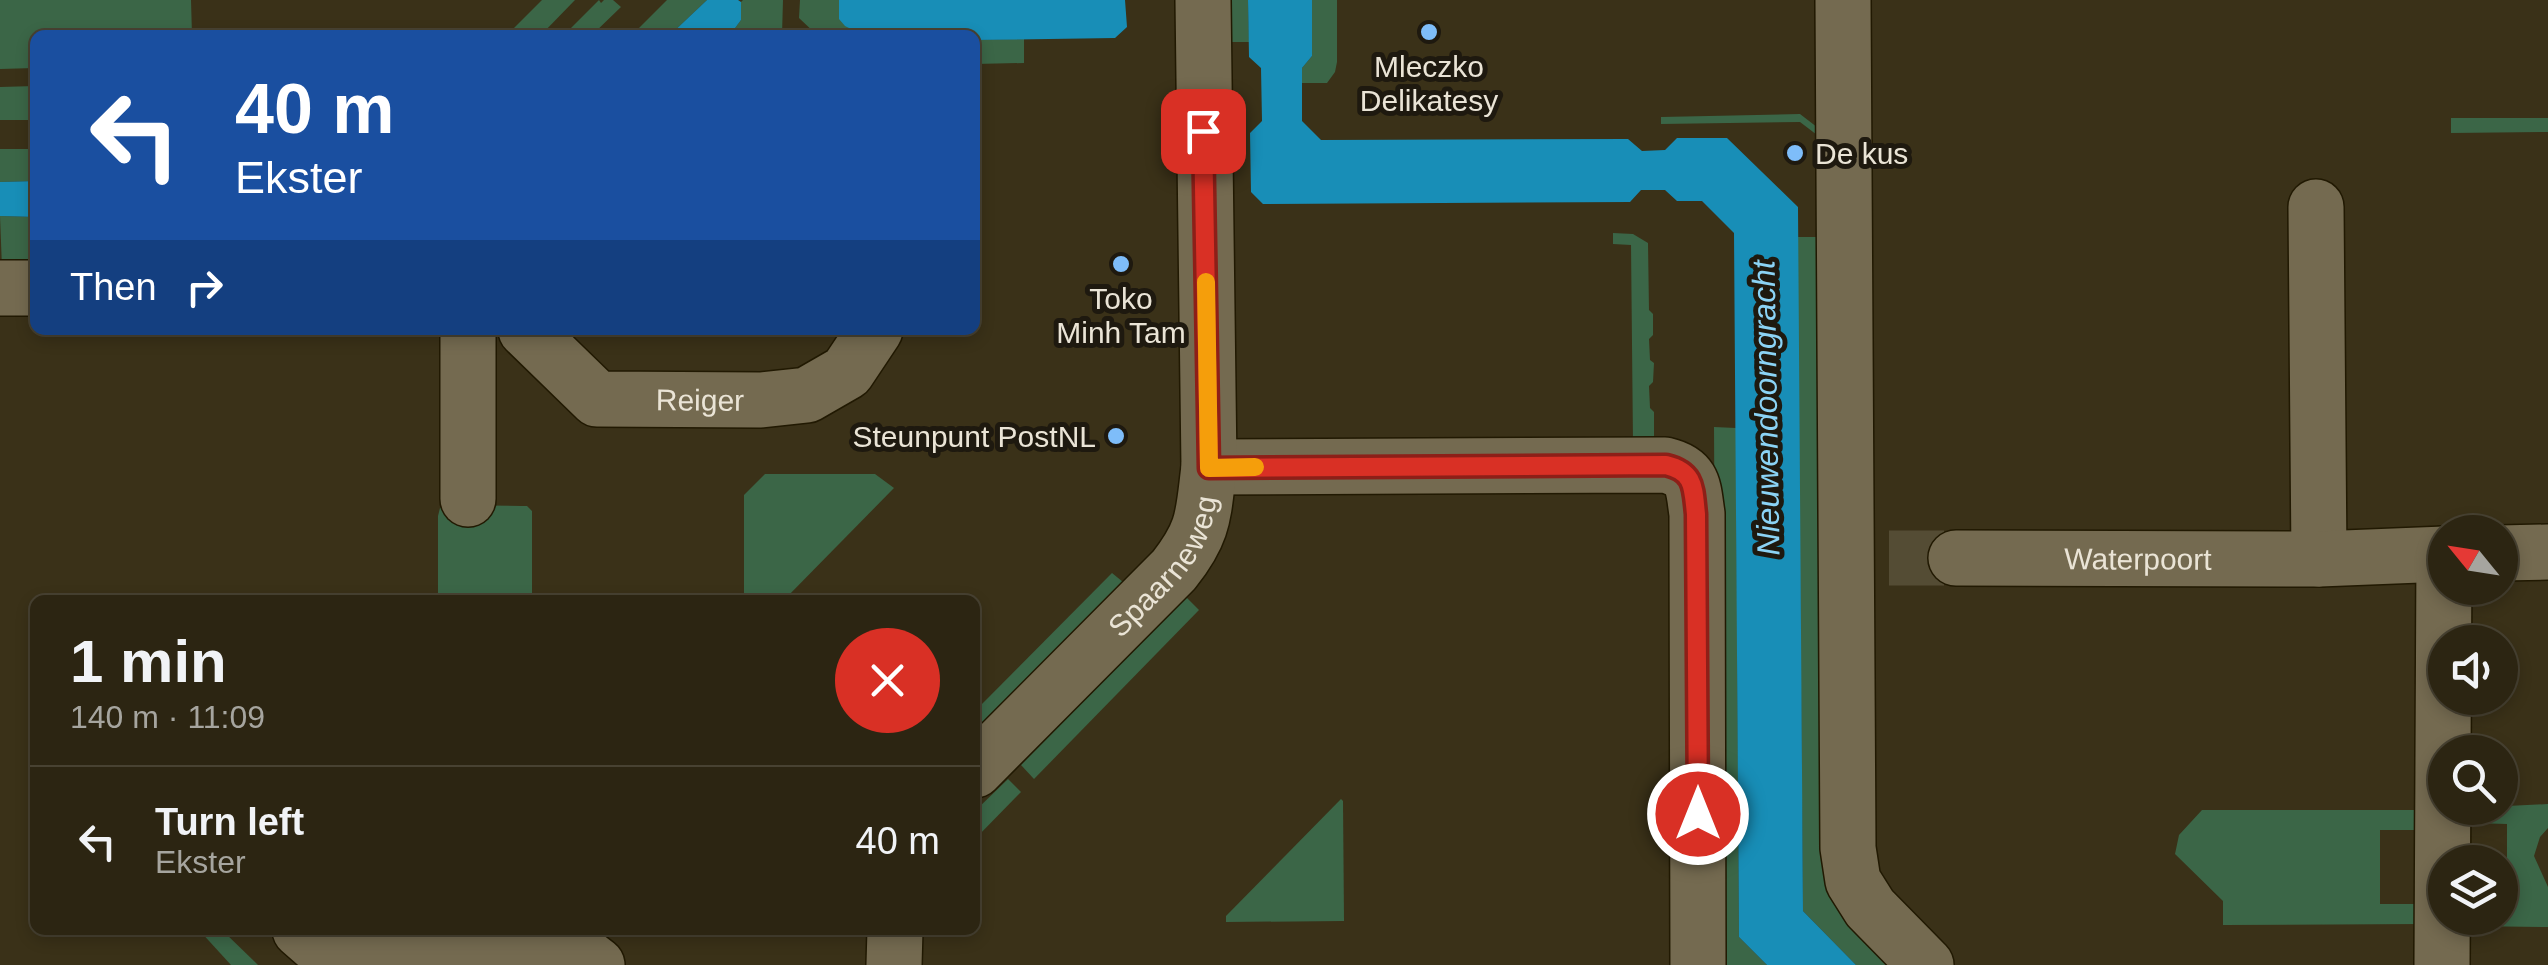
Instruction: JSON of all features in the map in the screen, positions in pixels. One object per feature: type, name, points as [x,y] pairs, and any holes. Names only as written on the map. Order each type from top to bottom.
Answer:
[{"type":"street","name":"Spaarneweg","points":[[980,765],[1174,570],[1192,546],[1203,518],[1209,468],[1203,0]]},
{"type":"street","points":[[1843,0],[1868,558],[1848,848],[1854,881],[1870,908],[1926,965]]},
{"type":"street","points":[[2316,207],[2319,559]]},
{"type":"street","points":[[0,288],[30,288]]},
{"type":"street","points":[[468,335],[468,500]]},
{"type":"street","name":"Reiger","points":[[531,335],[597,400],[749,400],[807,395],[847,372],[872,335]]},
{"type":"street","points":[[1209,468],[1666,465],[1687,474],[1696,514],[1698,965]]},
{"type":"street","points":[[2518,553],[2548,552]]},
{"type":"street","name":"Waterpoort","points":[[1956,558],[2319,559],[2428,555]]},
{"type":"street","name":"Waterpoort","points":[[2442,965],[2444,605]]},
{"type":"street","points":[[306,935],[333,959],[584,955],[597,965]]},
{"type":"street","points":[[894,965],[895,935]]},
{"type":"green space","points":[[0,0],[191,0],[192,30],[30,30],[30,68],[0,69]]},
{"type":"green space","points":[[542,0],[575,0],[546,30],[512,30]]},
{"type":"green space","points":[[599,0],[613,0],[621,7],[597,30],[569,30]]},
{"type":"green space","points":[[667,0],[707,0],[675,30],[637,30]]},
{"type":"green space","points":[[783,0],[782,30],[734,30],[741,20],[741,2]]},
{"type":"green space","points":[[800,0],[839,0],[844,22],[854,30],[812,30],[799,18]]},
{"type":"green space","points":[[1226,0],[1248,0],[1249,42],[1226,42]]},
{"type":"green space","points":[[1312,0],[1337,0],[1337,62],[1327,83],[1302,83],[1302,68],[1312,56]]},
{"type":"green space","points":[[1024,39],[1024,63],[980,64],[980,40]]},
{"type":"green space","points":[[30,86],[30,120],[0,120],[0,87]]},
{"type":"green space","points":[[1800,114],[1826,134],[1821,138],[1800,122],[1661,124],[1661,117]]},
{"type":"green space","points":[[2451,118],[2548,118],[2548,132],[2451,133]]},
{"type":"green space","points":[[0,149],[30,149],[30,181],[0,182]]},
{"type":"green space","points":[[0,216],[30,217],[30,268],[2,268]]},
{"type":"green space","points":[[1613,233],[1633,234],[1648,243],[1649,310],[1653,314],[1650,360],[1654,363],[1653,382],[1649,386],[1654,443],[1633,443],[1631,245],[1613,244]]},
{"type":"green space","points":[[1797,237],[1821,237],[1825,880],[1844,917],[1891,965],[1856,965],[1803,911]]},
{"type":"green space","points":[[1714,427],[1736,428],[1739,937],[1767,965],[1717,965]]},
{"type":"green space","points":[[765,474],[875,474],[894,488],[789,595],[744,595],[744,495]]},
{"type":"green space","points":[[527,506],[532,511],[532,595],[438,595],[440,508]]},
{"type":"green space","points":[[1112,573],[1123,582],[980,727],[980,706]]},
{"type":"green space","points":[[1186,597],[1199,610],[1034,779],[1021,765]]},
{"type":"green space","points":[[1008,779],[1021,792],[980,834],[980,806]]},
{"type":"green space","points":[[1341,799],[1344,921],[1226,922],[1226,916]]},
{"type":"green space","points":[[2548,804],[2548,828],[2540,837],[2534,856],[2548,887],[2548,927],[2518,927],[2518,845],[2507,845],[2507,825],[2518,825],[2518,805]]},
{"type":"green space","points":[[2202,810],[2419,810],[2416,830],[2380,830],[2380,904],[2415,904],[2422,924],[2223,925],[2223,901],[2175,854],[2179,835]]},
{"type":"green space","points":[[204,935],[227,935],[258,965],[231,965]]},
{"type":"water","points":[[707,0],[741,2],[741,20],[734,30],[675,30]]},
{"type":"water","points":[[839,0],[1125,0],[1127,27],[1115,38],[980,40],[980,30],[853,30],[839,19]]},
{"type":"water","name":"Nieuwendoorngracht","points":[[1248,0],[1312,0],[1312,56],[1302,68],[1302,121],[1321,140],[1628,139],[1642,151],[1665,150],[1677,138],[1727,138],[1798,207],[1803,911],[1856,965],[1767,965],[1739,937],[1734,233],[1702,201],[1677,201],[1665,190],[1641,190],[1630,202],[1263,204],[1251,192],[1250,133],[1262,121],[1261,68],[1249,57]]},
{"type":"water","points":[[30,181],[30,217],[0,216],[0,182]]},
{"type":"tunnel","points":[[1889,558],[1956,558]]},
{"type":"slow traffic","points":[[1206,282],[1209,468],[1255,467]]},
{"type":"place","name":"Mleczko Delikatesy","points":[[1429,32]]},
{"type":"place","name":"De kus","points":[[1795,153]]},
{"type":"place","name":"Toko Minh Tam","points":[[1121,264]]},
{"type":"place","name":"Steunpunt PostNL","points":[[1116,436]]},
{"type":"route","points":[[1203,131],[1209,468],[1666,465],[1687,474],[1696,514],[1698,814]]}]
